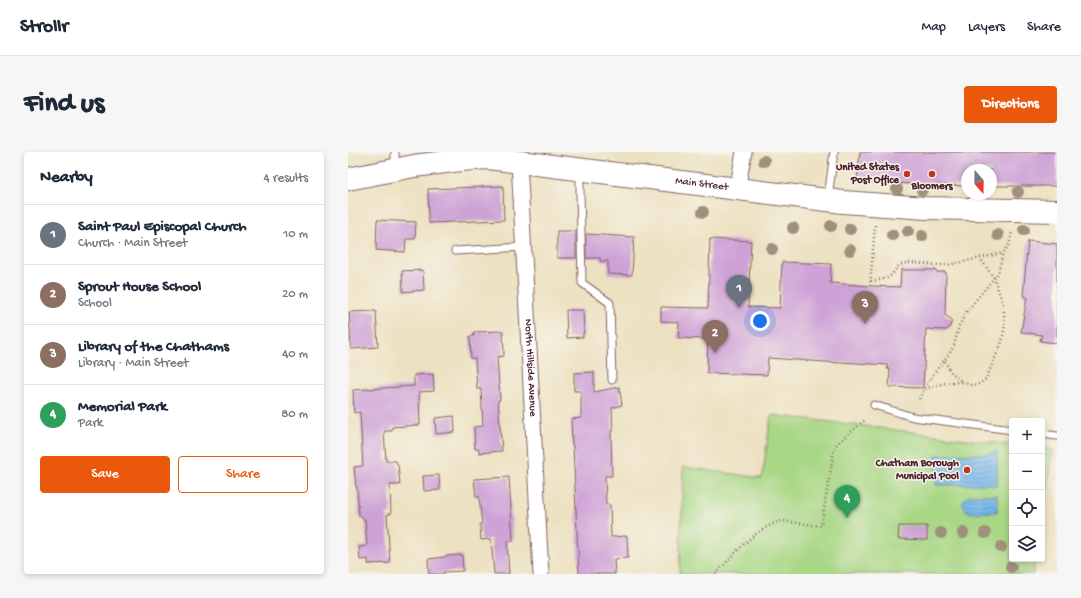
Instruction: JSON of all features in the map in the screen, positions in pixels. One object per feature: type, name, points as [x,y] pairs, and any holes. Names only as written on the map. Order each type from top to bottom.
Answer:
[{"type":"main road","name":"Main Street","points":[[348,179],[395,161],[414,166],[489,155],[519,161],[737,190],[828,200],[926,208],[1057,211]]},
{"type":"street","points":[[737,190],[744,152]]},
{"type":"street","name":"North Hillside Avenue","points":[[519,161],[541,574]]},
{"type":"lane","points":[[828,200],[834,152]]},
{"type":"lane","points":[[580,169],[582,283],[610,303],[612,380]]},
{"type":"lane","points":[[455,251],[524,247]]},
{"type":"lane","points":[[874,405],[913,417],[1009,430]]},
{"type":"lane","points":[[1045,434],[1057,436]]},
{"type":"path","points":[[870,286],[875,225]]},
{"type":"path","points":[[919,399],[924,389],[950,353],[954,345],[959,326],[967,311],[998,273],[1003,253],[1009,245],[1012,232]]},
{"type":"path","points":[[871,281],[887,278],[896,268],[904,263],[940,265],[954,264],[1003,253]]},
{"type":"path","points":[[924,389],[942,383],[962,382],[979,384],[986,380],[1002,342],[1005,324],[1003,304],[994,278],[980,258]]},
{"type":"path","points":[[945,361],[950,371],[962,382]]},
{"type":"path","points":[[716,574],[740,547],[759,532],[778,522],[782,521],[821,526],[835,446],[866,420]]},
{"type":"green space","points":[[771,415],[1009,445],[1009,562],[1035,562],[1033,574],[680,574],[683,467],[762,478]]},
{"type":"green space","points":[[1045,449],[1053,450],[1045,498]]},
{"type":"water","name":"Chatham Borough Municipal Pool","points":[[991,452],[997,452],[997,486],[992,486],[991,484],[936,485],[936,455],[990,454]]},
{"type":"water","points":[[970,495],[997,495],[997,512],[971,513],[967,511],[963,506],[963,502]]},
{"type":"building","points":[[860,152],[1057,152],[1057,186],[997,186],[997,164],[961,164],[961,186],[857,181]]},
{"type":"building","points":[[503,186],[504,220],[429,223],[428,189]]},
{"type":"building","points":[[377,220],[416,222],[415,239],[406,239],[405,252],[376,250]]},
{"type":"building","points":[[557,231],[576,231],[576,258],[557,258]]},
{"type":"building","points":[[586,234],[634,237],[632,275],[608,274],[608,261],[600,261],[600,258],[586,258]]},
{"type":"building","points":[[710,239],[751,241],[748,307],[780,308],[782,262],[831,264],[830,283],[870,286],[900,287],[901,270],[936,270],[936,272],[946,272],[945,315],[952,320],[950,327],[946,330],[926,329],[923,388],[889,387],[890,369],[887,369],[888,365],[768,358],[767,375],[707,373],[708,339],[678,338],[679,322],[661,321],[661,307],[708,308]]},
{"type":"building","points":[[1028,241],[1057,244],[1057,343],[1040,341],[1042,335],[1021,332],[1027,297],[1023,296]]},
{"type":"building","points":[[423,270],[424,290],[403,292],[402,271]]},
{"type":"building","points":[[566,310],[583,310],[583,337],[567,338]]},
{"type":"building","points":[[376,311],[378,347],[351,349],[349,312]]},
{"type":"building","points":[[503,331],[504,356],[497,357],[500,400],[498,400],[502,451],[479,453],[479,449],[475,449],[474,427],[483,426],[481,389],[477,389],[475,358],[471,359],[470,336],[474,336],[474,332]]},
{"type":"building","points":[[594,372],[594,392],[619,387],[622,405],[612,408],[612,476],[605,476],[606,505],[610,505],[611,537],[627,536],[628,558],[614,559],[615,574],[579,574],[571,419],[581,418],[581,391],[574,391],[574,373]]},
{"type":"building","points":[[433,374],[434,391],[419,392],[420,425],[392,427],[392,431],[384,431],[386,461],[396,461],[398,464],[400,485],[390,485],[391,514],[387,514],[390,563],[368,564],[368,559],[360,560],[359,547],[367,546],[365,519],[362,519],[362,516],[359,516],[354,467],[363,466],[360,412],[354,413],[353,390],[414,386],[414,375]]},
{"type":"building","points":[[454,416],[455,432],[436,434],[435,418]]},
{"type":"building","points":[[439,475],[440,490],[424,491],[423,476]]},
{"type":"building","points":[[509,477],[513,541],[507,541],[509,574],[494,574],[491,539],[481,540],[480,524],[482,524],[479,496],[476,497],[474,479]]},
{"type":"building","points":[[899,526],[927,526],[927,540],[898,539]]},
{"type":"building","points":[[462,555],[463,571],[444,572],[444,574],[429,574],[428,559]]},
{"type":"place","name":"United States Post Office","points":[[907,174]]},
{"type":"place","name":"Bloomers","points":[[932,174]]},
{"type":"place","name":"Saint Paul Episcopal Church","points":[[739,308]]},
{"type":"place","name":"Library of the Chathams","points":[[865,324]]},
{"type":"place","name":"Sprout House School","points":[[715,353]]},
{"type":"place","name":"Chatham Borough Municipal Pool","points":[[967,470]]},
{"type":"place","name":"Memorial Park","points":[[847,518]]}]
